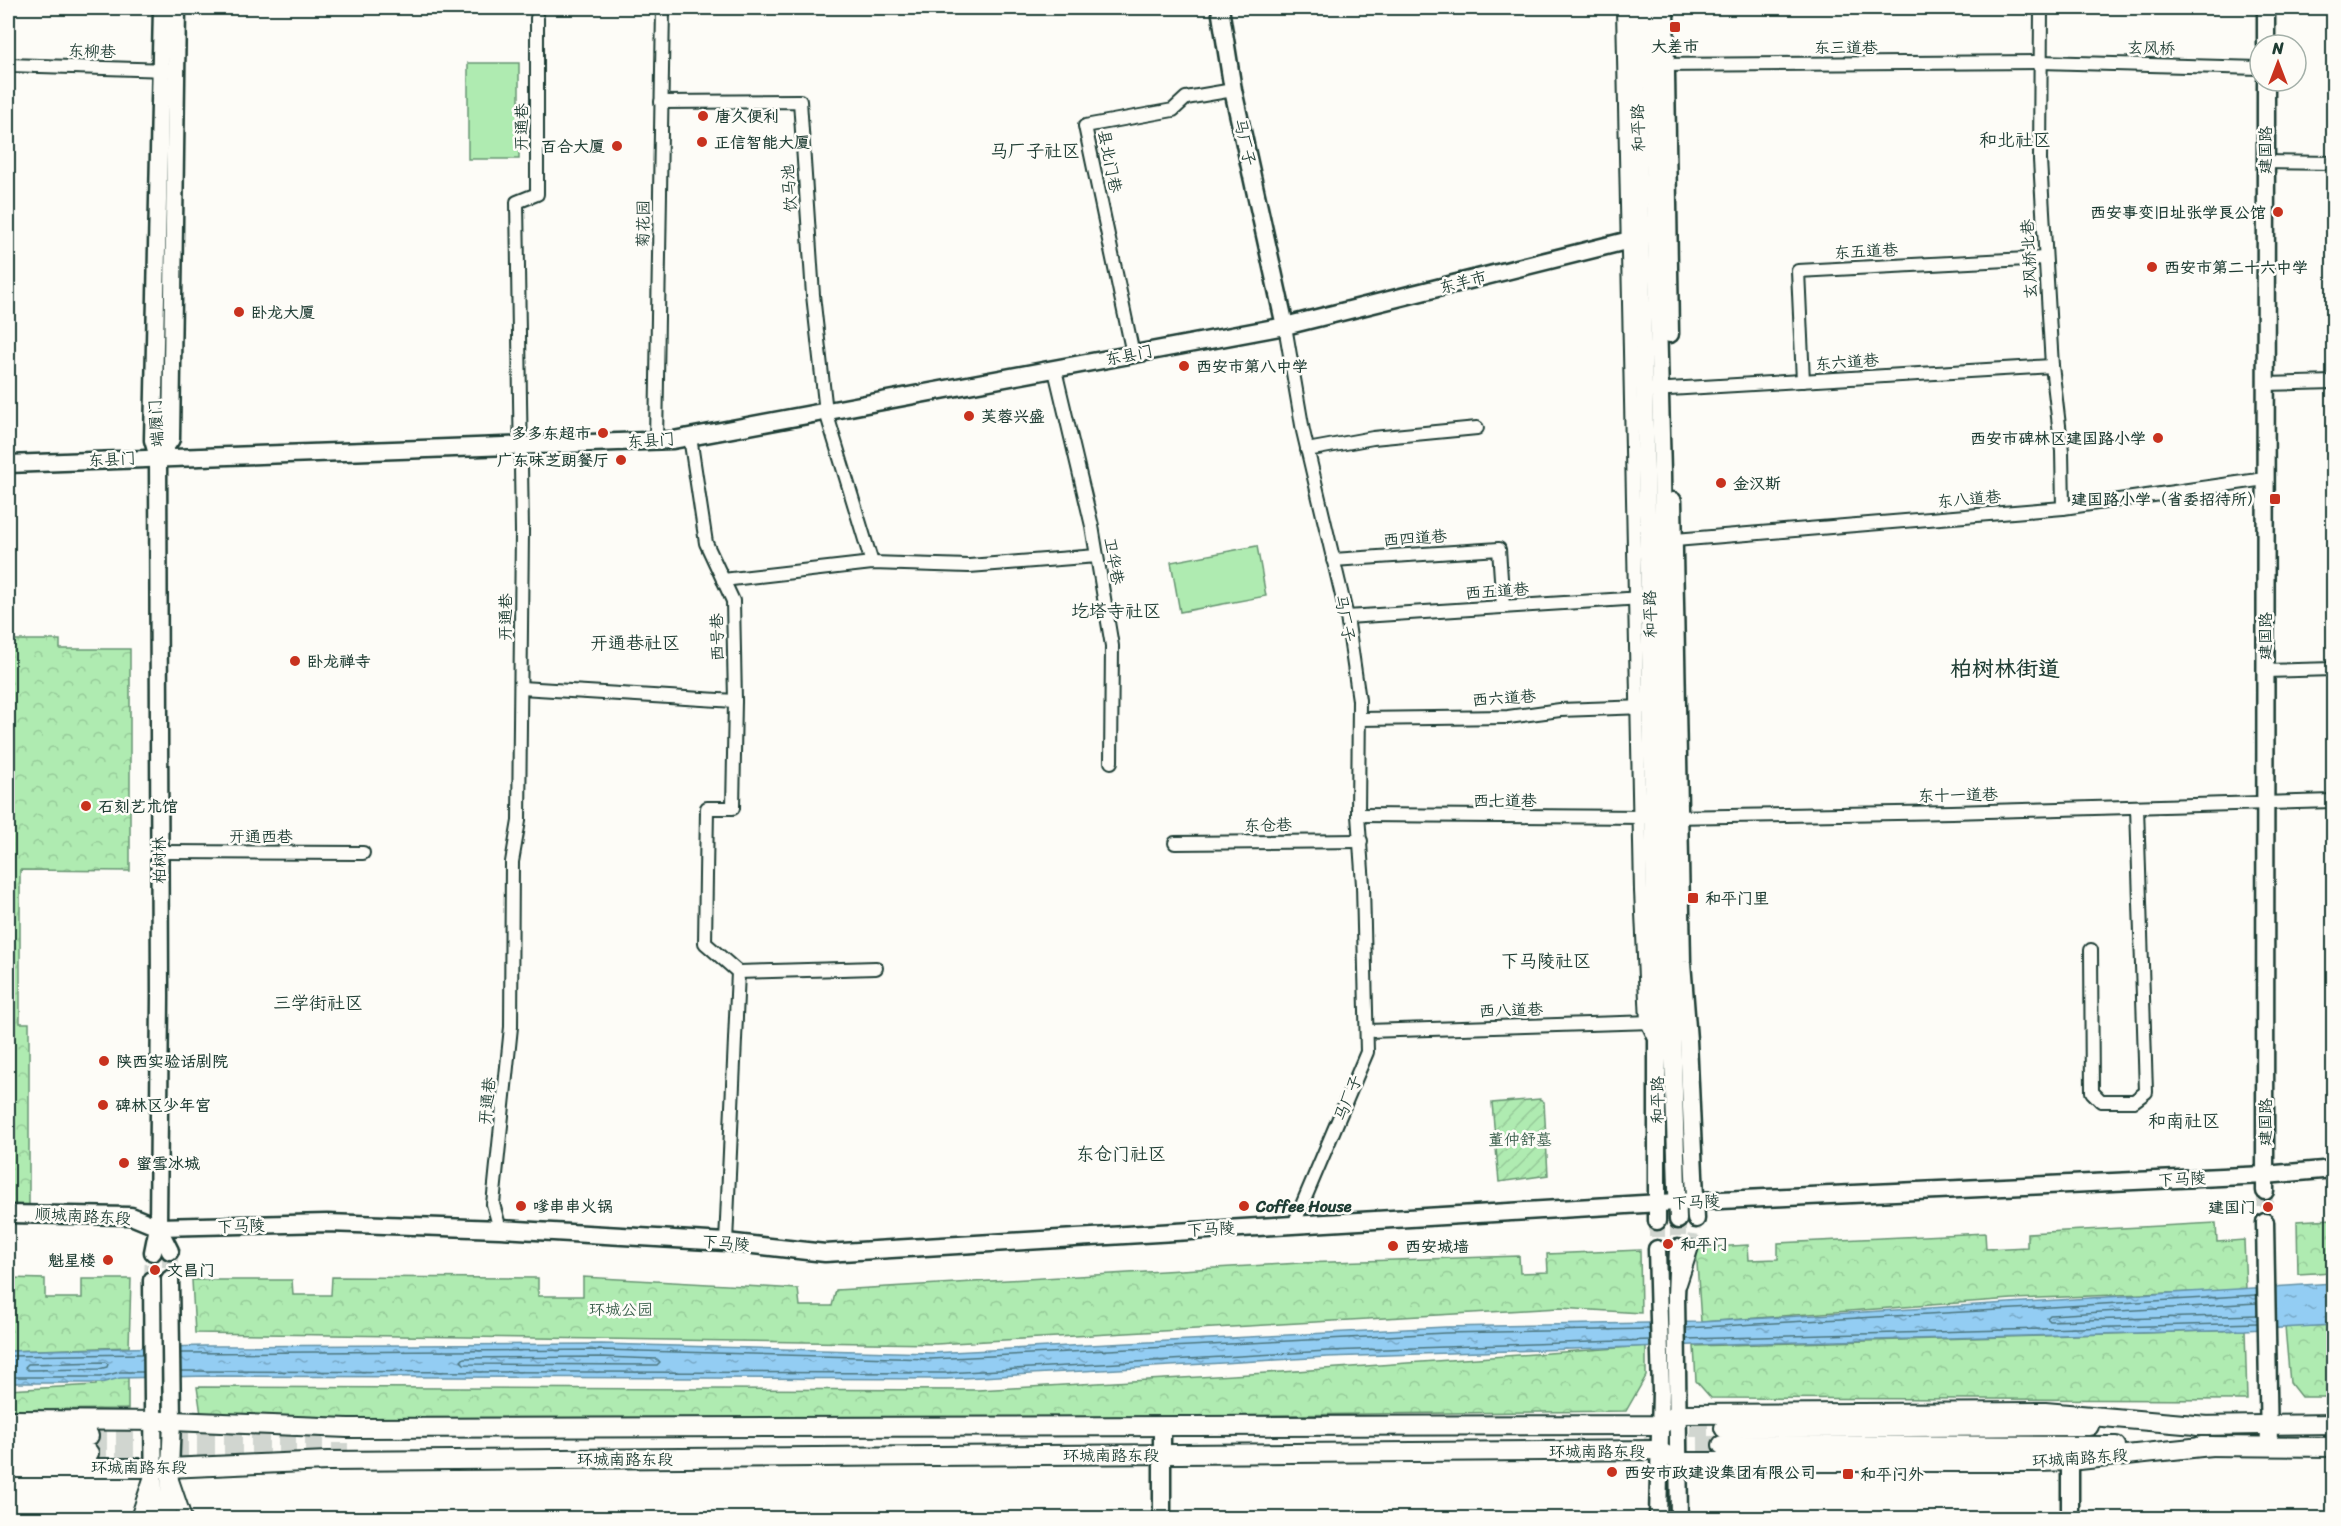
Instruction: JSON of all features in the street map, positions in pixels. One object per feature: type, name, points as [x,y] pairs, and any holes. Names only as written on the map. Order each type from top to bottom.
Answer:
[{"type":"main road","name":"环城南路东段","points":[[8,1420],[172,1420],[348,1428],[1162,1427],[1661,1425],[1678,1414],[2045,1412],[2207,1426]]},
{"type":"main road","name":"环城南路东段","points":[[2334,1424],[1723,1437],[2334,1447]]},
{"type":"main road","name":"环城南路东段","points":[[8,1437],[89,1445],[8,1453]]},
{"type":"main road","name":"环城南路东段","points":[[8,1468],[161,1467],[328,1461],[1658,1450],[1678,1462],[2070,1461],[2211,1446]]},
{"type":"street","name":"端履门","points":[[158,457],[171,439],[168,70],[162,8]]},
{"type":"street","name":"端履门","points":[[168,70],[177,8]]},
{"type":"street","name":"菊花园","points":[[656,441],[663,8]]},
{"type":"street","name":"马厂子","points":[[1220,8],[1233,90],[1285,326],[1307,450],[1347,617],[1359,700],[1358,816],[1361,841],[1368,1052],[1294,1224]]},
{"type":"street","points":[[1623,8],[1635,239],[1642,598]]},
{"type":"street","name":"和平路","points":[[1635,8],[1635,239],[1659,390],[1642,598],[1645,707],[1659,817],[1672,1027],[1678,1220]]},
{"type":"street","name":"和平路","points":[[1650,8],[1658,65],[1659,817],[1652,1022],[1657,1042],[1657,1221]]},
{"type":"street","points":[[1658,65],[1665,8]]},
{"type":"street","name":"玄风桥北巷","points":[[2041,8],[2040,160],[2052,366],[2062,451],[2063,508]]},
{"type":"street","points":[[2266,8],[2266,33]]},
{"type":"street","name":"开通巷","points":[[500,1229],[493,1204],[511,1027],[512,862],[519,821],[522,688],[517,202],[537,194],[537,18]]},
{"type":"street","name":"东三道巷","points":[[1658,65],[2040,62]]},
{"type":"street","name":"玄风桥","points":[[2040,62],[2248,68]]},
{"type":"street","name":"东柳巷","points":[[8,65],[168,70]]},
{"type":"street","name":"县北门巷","points":[[1133,354],[1085,126],[1173,110],[1186,99],[1233,90]]},
{"type":"street","name":"建国路","points":[[2265,1183],[2266,93]]},
{"type":"street","name":"饮马池","points":[[661,102],[800,101],[813,296],[825,412]]},
{"type":"street","points":[[2265,162],[2334,163]]},
{"type":"street","name":"东羊市","points":[[1285,326],[1635,239]]},
{"type":"street","name":"东五道巷","points":[[1803,381],[1798,271],[2045,258]]},
{"type":"street","name":"东县门","points":[[8,464],[656,441],[690,437],[1285,326]]},
{"type":"street","name":"东六道巷","points":[[1659,390],[2052,366]]},
{"type":"street","name":"卫华巷","points":[[1055,370],[1097,556],[1112,646],[1111,762]]},
{"type":"street","points":[[2265,384],[2334,382]]},
{"type":"street","points":[[1659,390],[1675,540],[1659,817],[1682,962],[1696,1219]]},
{"type":"street","points":[[825,412],[872,563]]},
{"type":"street","points":[[1307,450],[1373,438],[1477,428]]},
{"type":"street","name":"西号巷","points":[[690,437],[706,543],[733,602],[735,701],[733,808],[707,808],[705,943],[738,972]]},
{"type":"street","name":"柏树林","points":[[153,1252],[158,1227],[158,457]]},
{"type":"street","name":"东八道巷","points":[[1675,540],[2063,508],[2265,479]]},
{"type":"street","name":"西四道巷","points":[[1334,560],[1499,549],[1503,607]]},
{"type":"street","points":[[723,580],[872,563],[969,566],[1097,556]]},
{"type":"street","name":"西五道巷","points":[[1347,617],[1642,598]]},
{"type":"street","points":[[2265,671],[2334,669]]},
{"type":"street","points":[[522,688],[735,701]]},
{"type":"street","name":"西六道巷","points":[[1359,719],[1508,717],[1560,710],[1645,707]]},
{"type":"street","name":"东十一道巷","points":[[1659,817],[2334,801]]},
{"type":"street","points":[[2091,950],[2092,1092],[2101,1101],[2134,1101],[2146,1092],[2137,807]]},
{"type":"street","name":"西七道巷","points":[[1358,816],[1659,817]]},
{"type":"street","name":"东仓巷","points":[[1175,843],[1361,841]]},
{"type":"street","name":"开通西巷","points":[[159,852],[363,853]]},
{"type":"street","points":[[726,1242],[738,972],[876,968]]},
{"type":"street","name":"西八道巷","points":[[1367,1031],[1652,1022]]},
{"type":"street","points":[[2265,1183],[2334,1169]]},
{"type":"street","name":"下马陵","points":[[158,1227],[327,1223],[500,1229],[726,1242],[825,1253],[1677,1202],[2265,1183]]},
{"type":"street","name":"顺城南路东段","points":[[8,1214],[131,1216],[158,1227]]},
{"type":"street","points":[[2265,1222],[2269,1446]]},
{"type":"street","points":[[158,1227],[170,1251]]},
{"type":"street","points":[[1678,1518],[1676,1296],[1685,1248]]},
{"type":"street","points":[[1657,1249],[1661,1390],[1658,1518]]},
{"type":"street","points":[[154,1518],[161,1467],[172,1420],[170,1279]]},
{"type":"street","points":[[152,1280],[153,1421],[168,1518]]},
{"type":"street","points":[[1162,1427],[1162,1518]]},
{"type":"street","points":[[2070,1461],[2070,1518]]},
{"type":"street","points":[[137,1518],[161,1467]]},
{"type":"street","points":[[161,1467],[185,1518]]},
{"type":"green space","points":[[468,63],[519,63],[519,159],[468,159]]},
{"type":"green space","points":[[1257,546],[1266,596],[1180,612],[1171,562]]},
{"type":"green space","points":[[8,640],[60,640],[60,649],[130,649],[130,871],[20,870],[20,1023],[29,1023],[29,1206],[8,1206]]},
{"type":"green space","name":"董仲舒墓","points":[[1540,1099],[1544,1102],[1548,1175],[1499,1182],[1492,1103]]},
{"type":"green space","points":[[2333,1219],[2333,1272],[2298,1274],[2297,1221]]},
{"type":"green space","points":[[2216,1223],[2217,1242],[2244,1240],[2246,1290],[2012,1299],[1701,1322],[1696,1248],[1748,1245],[1749,1260],[1778,1259],[1778,1243],[1985,1233],[1986,1249],[2027,1247],[2027,1233]]},
{"type":"green space","name":"环城公园","points":[[1640,1250],[1641,1313],[1559,1308],[936,1344],[195,1333],[192,1280],[292,1280],[293,1295],[331,1295],[332,1277],[538,1278],[538,1296],[583,1296],[583,1277],[798,1289],[800,1306],[832,1306],[836,1290],[1300,1263],[1519,1256],[1520,1273],[1548,1272],[1547,1254]]},
{"type":"green space","points":[[8,1278],[45,1279],[45,1298],[82,1298],[82,1279],[131,1279],[129,1347],[8,1351]]},
{"type":"green space","points":[[2333,1325],[2333,1397],[2301,1397],[2290,1383],[2285,1327]]},
{"type":"green space","points":[[2245,1330],[2247,1400],[1711,1398],[1696,1381],[1694,1346]]},
{"type":"green space","points":[[1646,1346],[1646,1376],[1626,1411],[203,1428],[197,1387],[978,1390],[1282,1372]]},
{"type":"green space","points":[[128,1374],[128,1409],[8,1410],[8,1390],[96,1385],[96,1378]]},
{"type":"water","points":[[2334,1283],[2333,1325],[2245,1330],[1327,1357],[946,1379],[208,1376],[120,1378],[101,1383],[8,1383],[8,1351],[205,1346],[602,1344],[931,1353],[1445,1327],[1701,1322]]},
{"type":"tunnel","points":[[2265,1191],[2265,1222]]},
{"type":"tunnel","points":[[1692,1247],[1696,1219]]},
{"type":"tunnel","points":[[1678,1220],[1678,1248]]},
{"type":"tunnel","points":[[1657,1221],[1657,1249]]},
{"type":"tunnel","points":[[170,1251],[170,1279]]},
{"type":"tunnel","points":[[152,1280],[153,1252]]},
{"type":"tunnel","points":[[1663,1428],[1724,1428]]},
{"type":"tunnel","points":[[89,1436],[330,1435]]},
{"type":"tunnel","points":[[1644,1446],[1722,1445]]},
{"type":"tunnel","points":[[89,1453],[348,1452]]},
{"type":"place","name":"大差市","points":[[1675,27]]},
{"type":"place","name":"唐久便利","points":[[703,116]]},
{"type":"place","name":"正信智能大厦","points":[[702,142]]},
{"type":"place","name":"百合大厦","points":[[617,146]]},
{"type":"place","name":"西安事变旧址张学良公馆","points":[[2278,212]]},
{"type":"place","name":"西安市第二十六中学","points":[[2152,267]]},
{"type":"place","name":"卧龙大厦","points":[[239,312]]},
{"type":"place","name":"西安市第八中学","points":[[1184,366]]},
{"type":"place","name":"芙蓉兴盛","points":[[969,416]]},
{"type":"place","name":"多多东超市","points":[[603,433]]},
{"type":"place","name":"西安市碑林区建国路小学","points":[[2158,438]]},
{"type":"place","name":"广东味芝朗餐厅","points":[[621,460]]},
{"type":"place","name":"金汉斯","points":[[1721,483]]},
{"type":"place","name":"建国路小学（省委招待所）","points":[[2275,499]]},
{"type":"place","name":"卧龙禅寺","points":[[295,661]]},
{"type":"place","name":"石刻艺术馆","points":[[86,806]]},
{"type":"place","name":"和平门里","points":[[1693,898]]},
{"type":"place","name":"陕西实验话剧院","points":[[104,1061]]},
{"type":"place","name":"碑林区少年宫","points":[[103,1105]]},
{"type":"place","name":"蜜雪冰城","points":[[124,1163]]},
{"type":"place","name":"嗲串串火锅","points":[[521,1206]]},
{"type":"place","name":"Coffee House","points":[[1244,1206]]},
{"type":"place","name":"建国门","points":[[2268,1207]]},
{"type":"place","name":"和平门","points":[[1668,1244]]},
{"type":"place","name":"西安城墙","points":[[1393,1246]]},
{"type":"place","name":"魁星楼","points":[[108,1260]]},
{"type":"place","name":"文昌门","points":[[155,1270]]},
{"type":"place","name":"西安市政建设集团有限公司","points":[[1612,1472]]},
{"type":"place","name":"和平门外","points":[[1848,1474]]},
{"type":"district","name":"和北社区","points":[[2015,140]]},
{"type":"district","name":"马厂子社区","points":[[1035,151]]},
{"type":"district","name":"圪塔寺社区","points":[[1116,611]]},
{"type":"district","name":"开通巷社区","points":[[635,643]]},
{"type":"district","name":"柏树林街道","points":[[2005,668]]},
{"type":"district","name":"下马陵社区","points":[[1546,961]]},
{"type":"district","name":"三学街社区","points":[[318,1003]]},
{"type":"district","name":"和南社区","points":[[2184,1121]]},
{"type":"district","name":"东仓门社区","points":[[1121,1154]]}]
